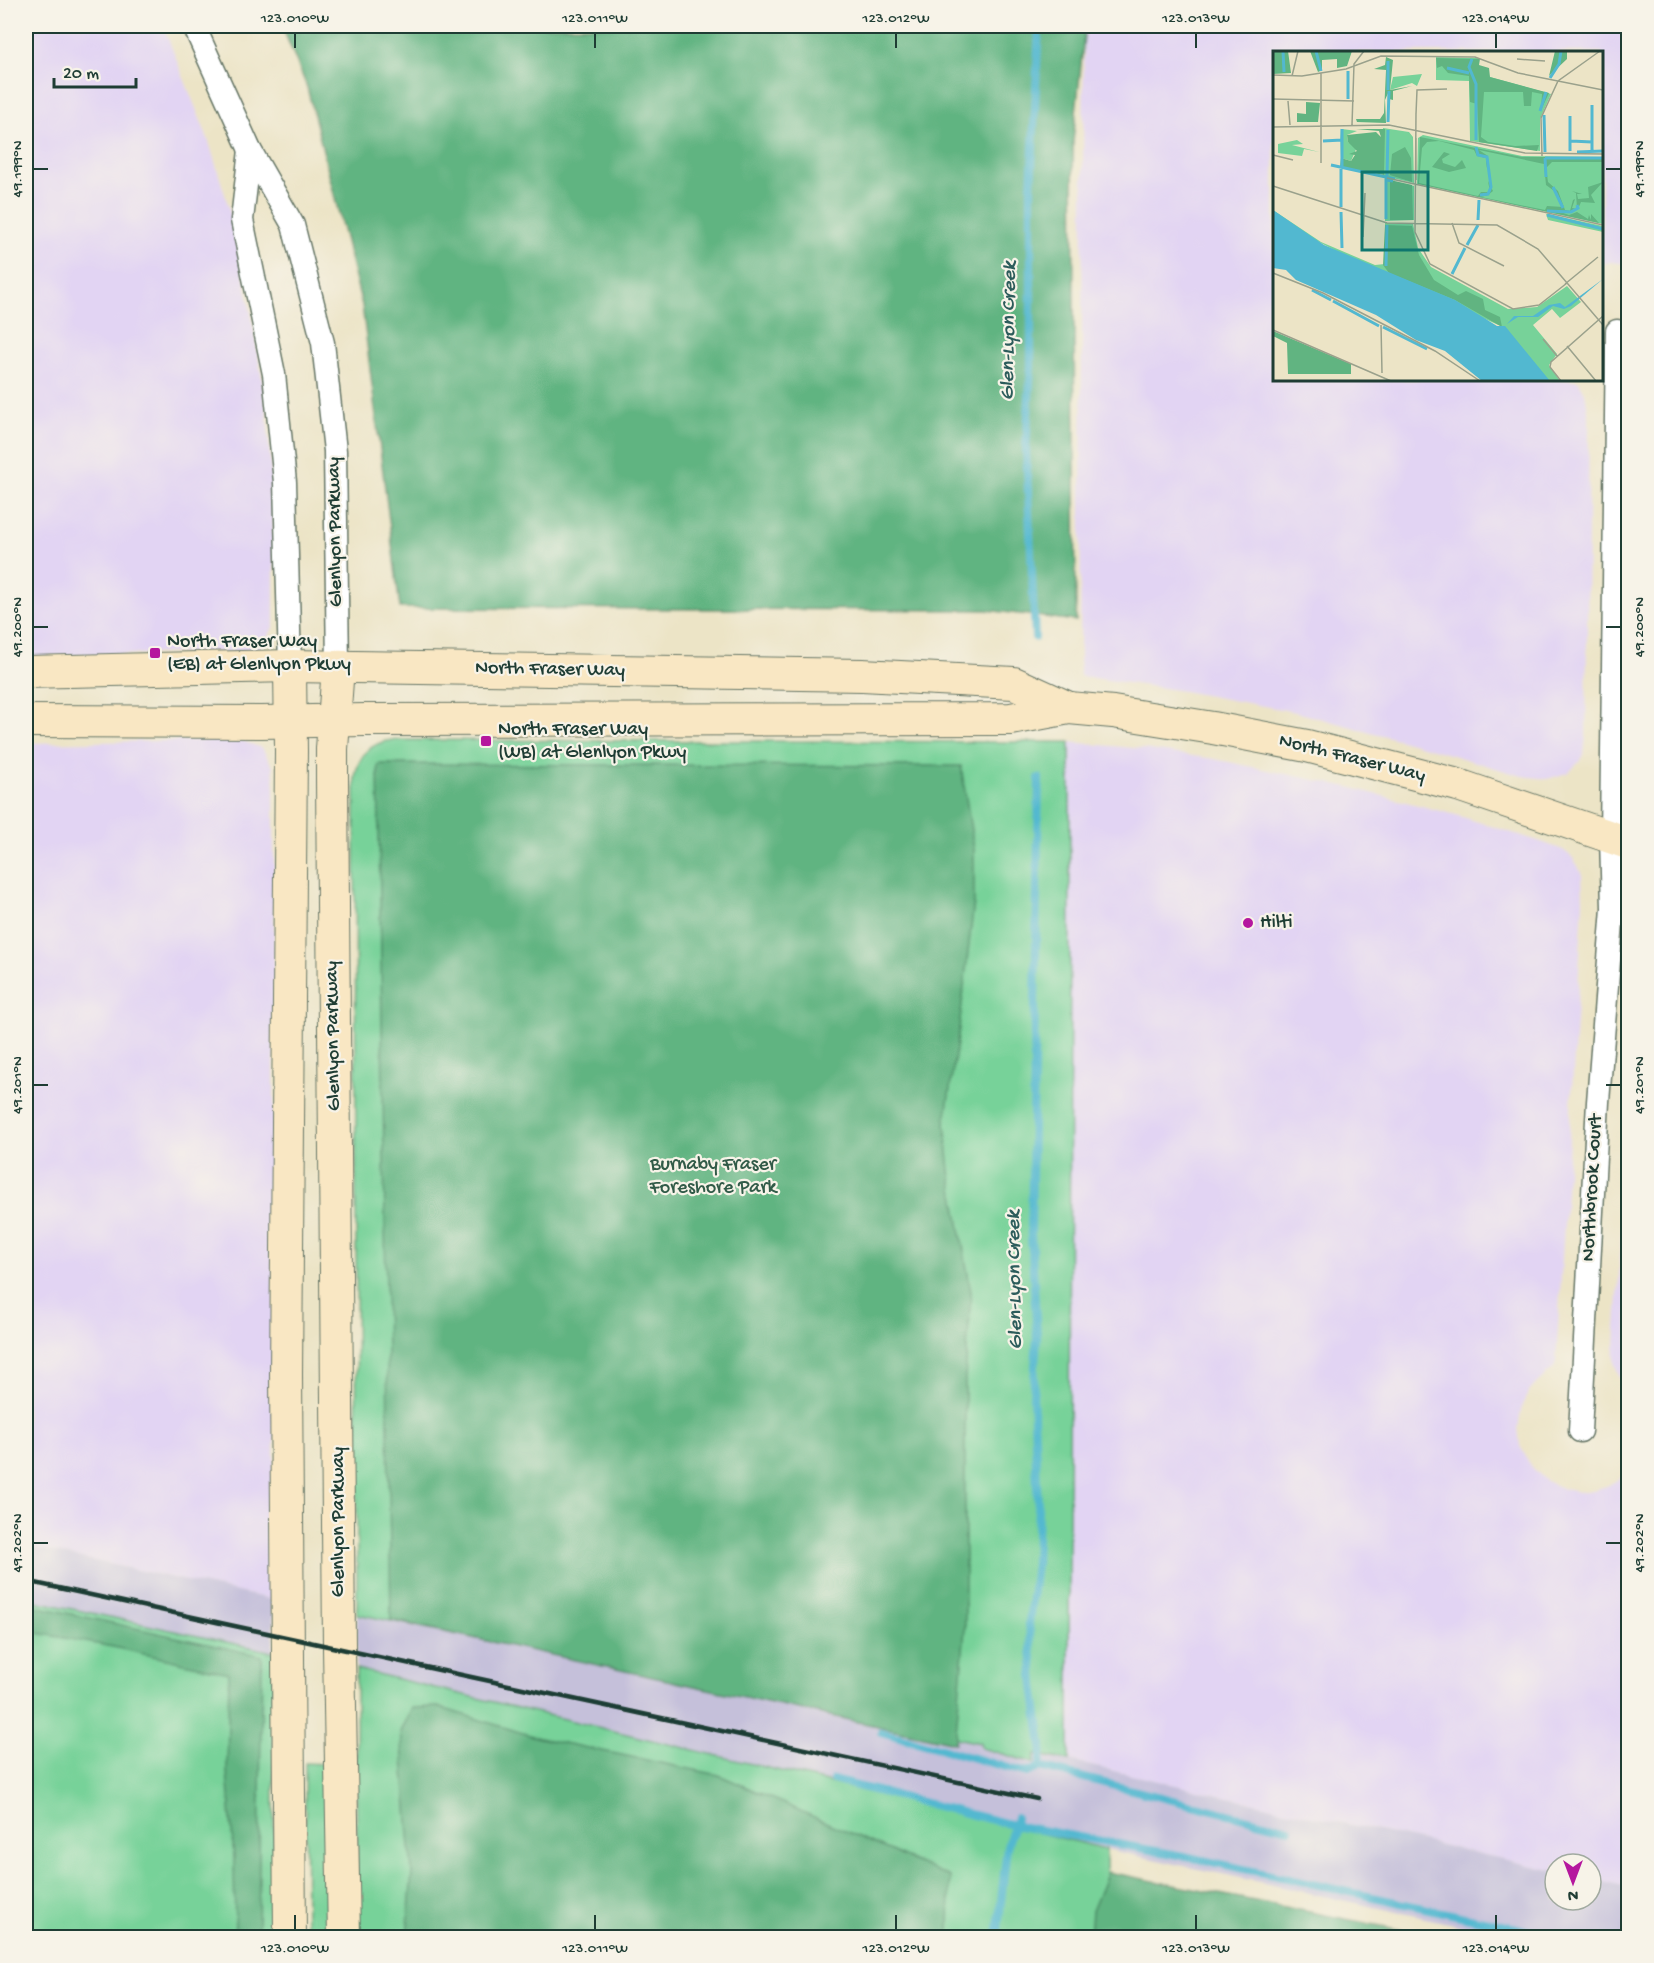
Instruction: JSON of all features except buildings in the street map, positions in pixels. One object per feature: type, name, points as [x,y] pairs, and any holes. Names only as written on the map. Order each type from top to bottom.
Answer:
[{"type":"street","name":"Glenlyon Parkway","points":[[194,26],[250,150],[294,225],[323,343],[335,452],[338,667],[332,791],[344,1938]]},
{"type":"street","points":[[250,150],[242,220],[275,384],[285,482],[290,666],[286,1363],[290,1938]]},
{"type":"street","name":"Northbrook Court","points":[[1580,1431],[1598,1102],[1620,840],[1617,331]]},
{"type":"street","name":"North Fraser Way","points":[[26,672],[290,666],[862,675],[1014,683],[1069,708]]},
{"type":"street","name":"North Fraser Way","points":[[26,721],[1011,719],[1069,708],[1113,712],[1202,726],[1307,746],[1458,785],[1620,840]]},
{"type":"shaded area","points":[[26,26],[163,26],[208,139],[234,225],[266,403],[272,484],[274,625],[265,644],[254,651],[26,657]]},
{"type":"shaded area","points":[[1084,26],[1628,26],[1628,264],[1610,262],[1603,264],[1603,51],[1273,51],[1273,381],[1579,381],[1585,393],[1589,417],[1586,737],[1584,752],[1579,762],[1568,773],[1547,779],[1522,776],[1296,712],[1183,691],[1080,676]]},
{"type":"shaded area","points":[[235,740],[262,748],[273,767],[274,778],[274,1600],[26,1546],[26,743]]},
{"type":"shaded area","points":[[1070,742],[1214,759],[1348,787],[1456,815],[1563,850],[1572,857],[1582,875],[1583,902],[1556,1361],[1554,1368],[1528,1393],[1522,1405],[1518,1428],[1520,1446],[1531,1466],[1546,1481],[1564,1489],[1579,1492],[1607,1486],[1628,1470],[1628,1888],[1603,1882],[1603,1852],[1543,1852],[1543,1868],[1069,1761]]},
{"type":"shaded area","points":[[1628,1125],[1628,1386],[1620,1378],[1614,1362]]},
{"type":"shaded area","points":[[26,1546],[274,1600],[273,1652],[26,1599]]},
{"type":"shaded area","points":[[357,1614],[1069,1761],[1543,1868],[1543,1912],[1603,1912],[1603,1882],[1628,1888],[1628,1937],[1513,1937],[1106,1849],[356,1669]]},
{"type":"green space","points":[[282,26],[1085,26],[1073,142],[1076,621],[987,610],[400,608],[362,305],[307,87]]},
{"type":"green space","name":"Burnaby Fraser Foreshore Park","points":[[392,740],[1070,742],[1069,1761],[1035,1754],[1034,1763],[981,1748],[980,1743],[357,1614],[355,778],[359,763],[366,752],[377,744]]},
{"type":"green space","name":"Burnaby Fraser Foreshore Park","points":[[378,764],[961,766],[974,849],[974,902],[945,1122],[950,1171],[971,1292],[965,1378],[965,1628],[955,1743],[391,1620]]},
{"type":"green space","points":[[26,1599],[273,1652],[275,1937],[26,1937]]},
{"type":"green space","points":[[26,1604],[262,1656],[258,1937],[235,1937],[234,1858],[227,1771],[229,1673],[113,1647],[26,1631]]},
{"type":"green space","points":[[356,1669],[1106,1849],[1107,1937],[357,1937]]},
{"type":"green space","points":[[438,1707],[539,1738],[719,1775],[950,1877],[949,1937],[407,1937],[412,1872],[401,1732],[412,1708]]},
{"type":"green space","points":[[305,1763],[326,1764],[328,1937],[306,1937]]},
{"type":"green space","points":[[1108,1872],[1437,1937],[1090,1937],[1092,1911]]},
{"type":"waterway","name":"Glen-Lyon Creek","points":[[1035,637],[1026,449],[1031,366],[1031,189],[1039,26]]},
{"type":"waterway","name":"Glen-Lyon Creek","points":[[881,1732],[1027,1773],[1040,1767],[1042,1746],[1029,1623],[1036,1564],[1038,1507],[1033,1397],[1037,1337],[1031,1234],[1039,778]]},
{"type":"waterway","points":[[1040,1767],[1289,1829]]},
{"type":"waterway","points":[[833,1780],[1013,1825],[1184,1856],[1562,1938]]},
{"type":"waterway","name":"Glen-Lyon Creek","points":[[997,1938],[1007,1847],[1016,1818]]},
{"type":"railway","points":[[26,1581],[1037,1799]]},
{"type":"place","name":"North Fraser Way (EB) at Glenlyon Pkwy","points":[[155,653]]},
{"type":"place","name":"North Fraser Way (WB) at Glenlyon Pkwy","points":[[486,741]]},
{"type":"place","name":"Hilti","points":[[1248,923]]}]
